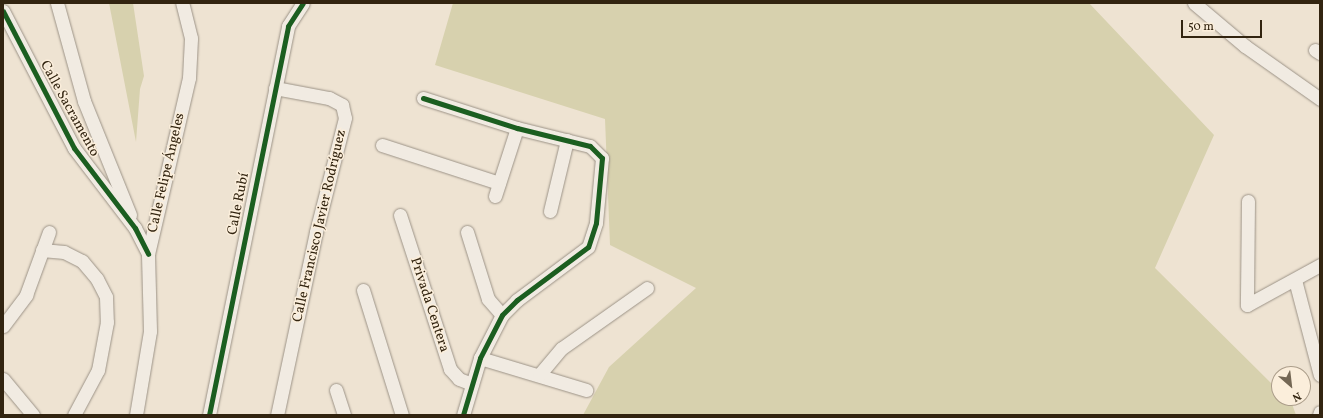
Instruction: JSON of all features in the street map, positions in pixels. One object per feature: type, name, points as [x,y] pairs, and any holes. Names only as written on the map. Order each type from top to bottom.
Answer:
[{"type":"street","points":[[57,3],[84,101],[135,228]]},
{"type":"street","name":"Calle Felipe Ángeles","points":[[136,415],[150,331],[148,254],[189,78],[191,38],[182,3]]},
{"type":"street","points":[[1194,3],[1246,46],[1320,99]]},
{"type":"street","name":"Calle Rubí","points":[[209,415],[288,26],[299,5]]},
{"type":"street","name":"Calle Sacramento","points":[[3,11],[74,148],[135,228],[148,254]]},
{"type":"street","name":"Calle Francisco Javier Rodríguez","points":[[275,88],[330,98],[342,105],[345,118],[316,232],[277,415]]},
{"type":"street","points":[[423,98],[517,128],[590,146],[602,158],[596,223],[588,247],[518,300],[502,315],[480,358],[472,384],[467,414]]},
{"type":"street","points":[[495,196],[517,128]]},
{"type":"street","points":[[550,211],[567,140]]},
{"type":"street","points":[[382,144],[499,183]]},
{"type":"street","points":[[1248,201],[1248,305],[1320,265]]},
{"type":"street","name":"Privada Centera","points":[[400,214],[450,369],[459,379],[472,384]]},
{"type":"street","points":[[3,326],[26,295],[49,232]]},
{"type":"street","points":[[467,232],[488,299],[502,315]]},
{"type":"street","points":[[42,250],[64,252],[82,261],[98,279],[106,297],[107,322],[98,370],[74,415]]},
{"type":"street","points":[[1295,280],[1320,375]]},
{"type":"street","points":[[539,375],[562,348],[647,288]]},
{"type":"street","points":[[363,290],[402,415]]},
{"type":"street","points":[[480,358],[586,390]]},
{"type":"street","points":[[3,379],[33,415]]},
{"type":"street","points":[[336,390],[344,415]]},
{"type":"shaded area","points":[[109,3],[133,3],[144,76],[140,89],[136,142]]},
{"type":"shaded area","points":[[453,3],[1089,3],[1214,135],[1155,268],[1271,383],[1271,406],[1293,406],[1296,415],[583,415],[609,367],[696,288],[610,245],[605,119],[435,65]]},
{"type":"cycle path","points":[[209,415],[288,26],[303,3]]},
{"type":"cycle path","points":[[3,11],[74,148],[135,228],[148,254]]},
{"type":"cycle path","points":[[423,98],[517,128],[590,146],[602,158],[596,223],[588,247],[517,300],[502,315],[480,358],[463,415]]}]
